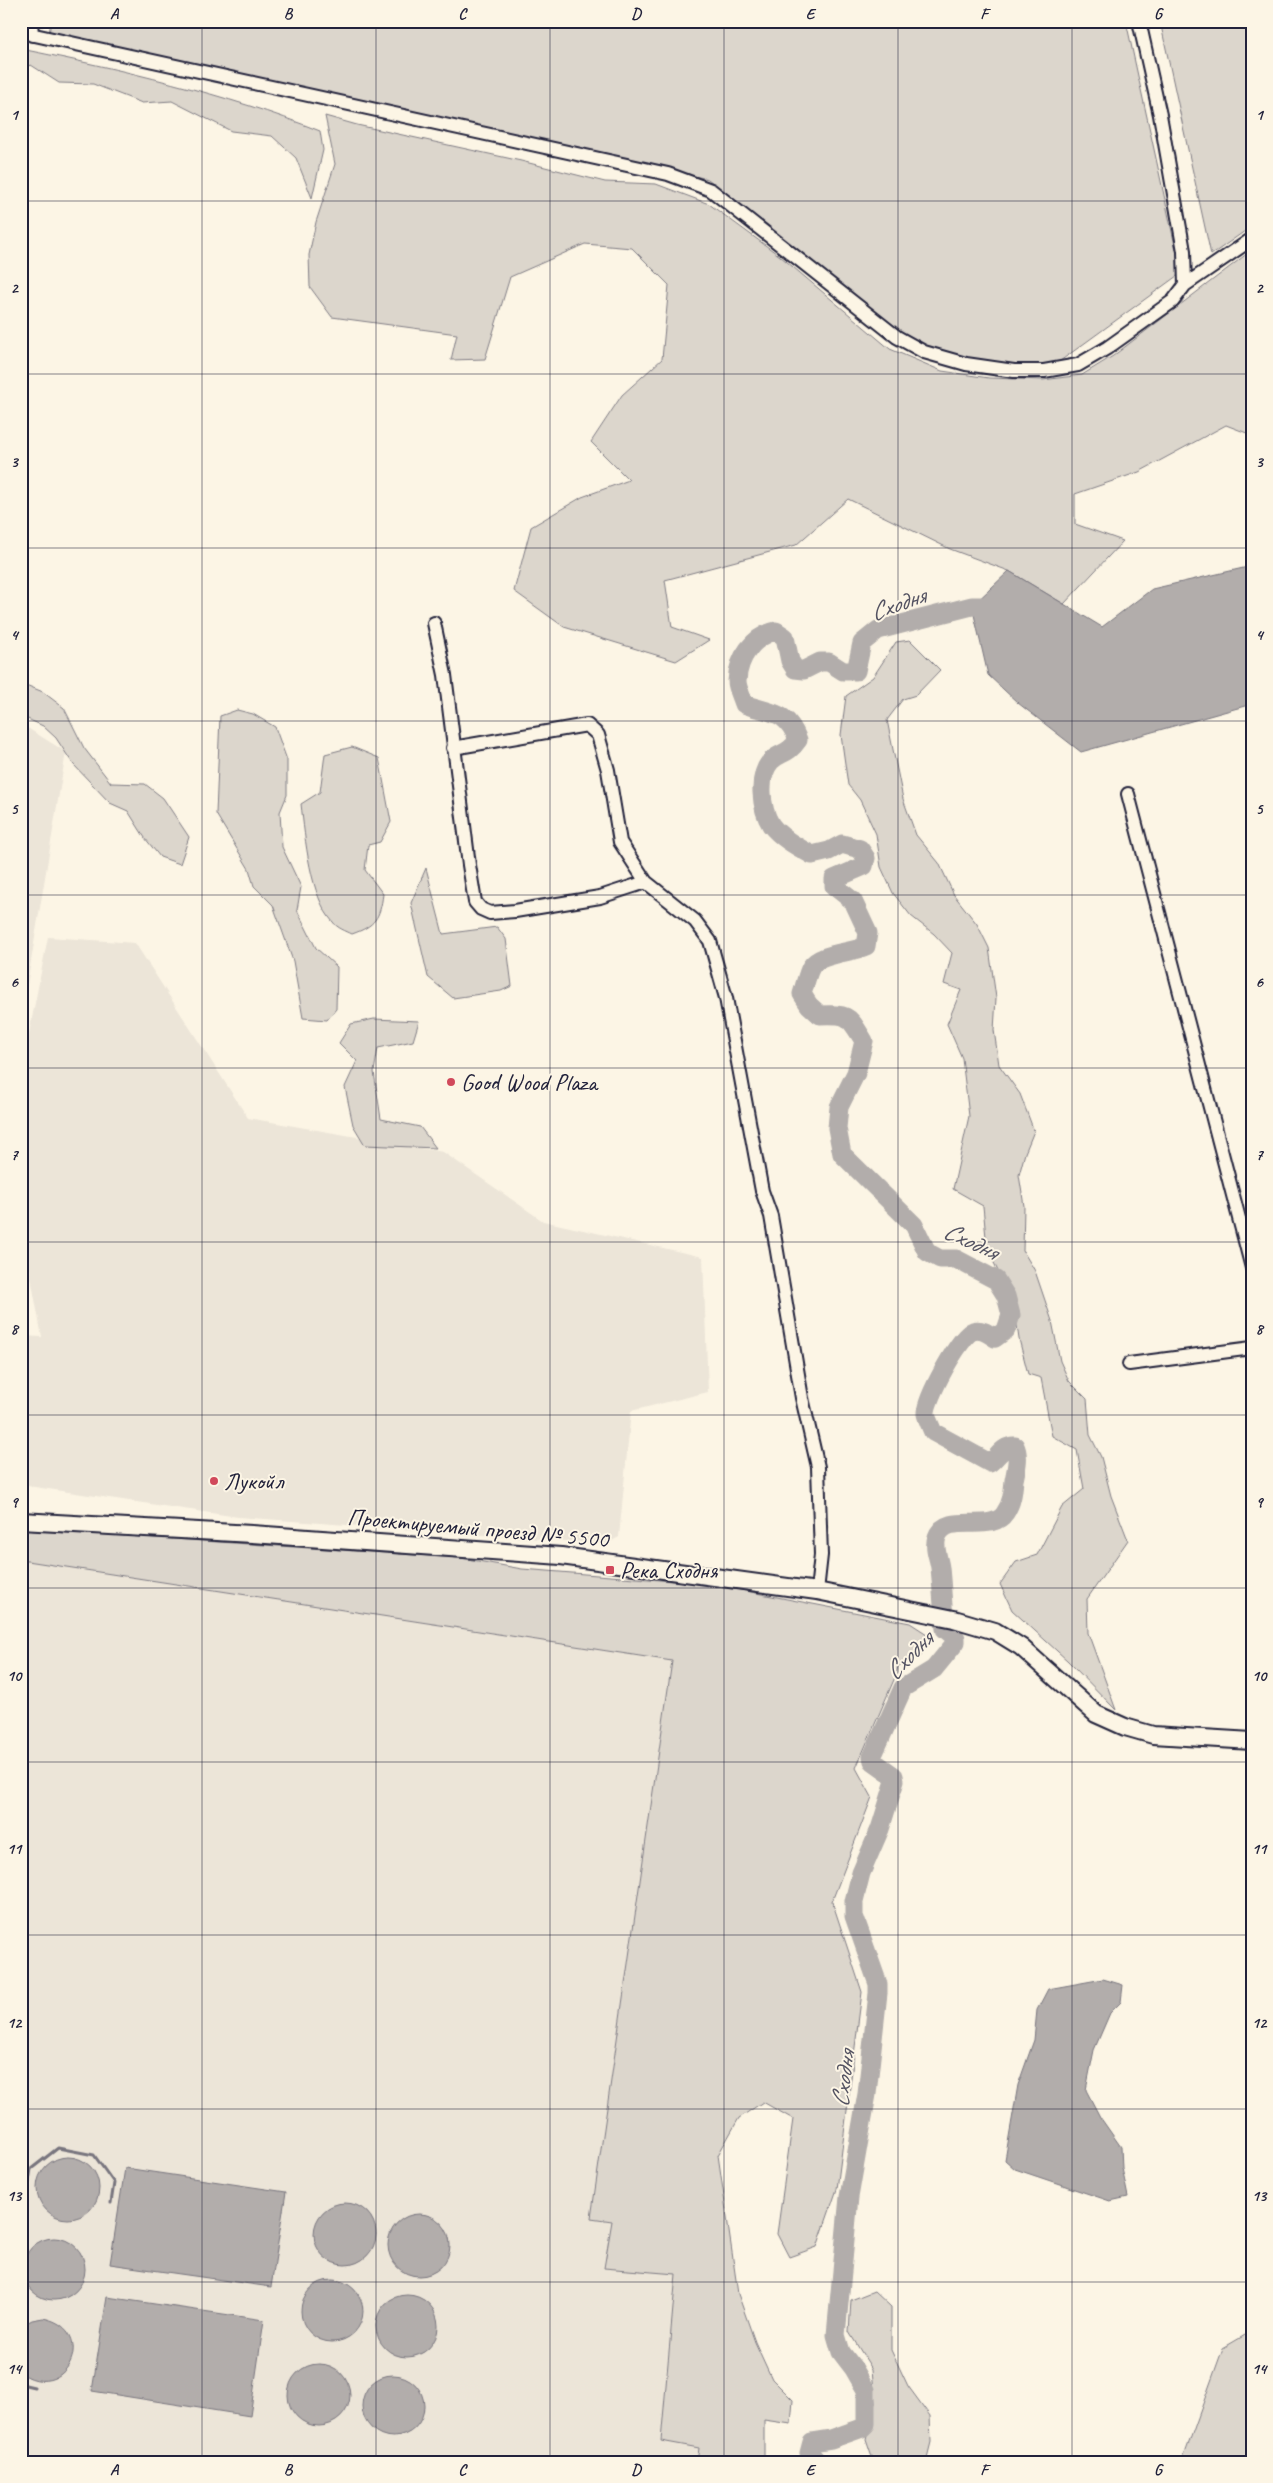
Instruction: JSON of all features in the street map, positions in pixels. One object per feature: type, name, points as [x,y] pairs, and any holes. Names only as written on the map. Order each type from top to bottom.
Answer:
[{"type":"street","points":[[31,21],[27,34],[668,174],[711,190],[897,337],[924,352],[966,364],[1014,371],[1044,371],[1078,365],[1107,348],[1174,302],[1185,285],[1252,240]]},
{"type":"street","points":[[1139,21],[1160,115],[1184,250],[1185,285]]},
{"type":"street","points":[[434,623],[445,675],[453,748],[475,902],[481,909],[490,913],[515,911],[600,897],[646,882]]},
{"type":"street","points":[[453,748],[587,725],[598,735],[608,770],[620,842],[646,882],[695,921],[705,934],[712,948],[726,998],[762,1191],[772,1216],[802,1398],[818,1467],[821,1555],[817,1591]]},
{"type":"street","points":[[1128,794],[1252,1268]]},
{"type":"street","points":[[1130,1364],[1252,1348]]},
{"type":"street","name":"Проектируемый проезд № 5500","points":[[21,1521],[252,1534],[561,1556],[817,1591],[954,1619],[996,1631],[1021,1647],[1096,1714],[1125,1727],[1153,1735],[1252,1741]]},
{"type":"shaded area","points":[[51,21],[1126,21],[1181,273],[1056,364],[994,364],[910,343],[708,179],[49,34]]},
{"type":"shaded area","points":[[1160,21],[1252,21],[1252,226],[1211,255]]},
{"type":"shaded area","points":[[21,49],[96,65],[211,94],[320,131],[323,150],[312,198],[296,158],[272,136],[231,131],[172,101],[142,103],[93,84],[59,83],[31,65],[21,68]]},
{"type":"shaded area","points":[[325,116],[605,182],[656,184],[709,204],[780,256],[890,349],[942,371],[989,378],[1043,380],[1082,375],[1113,356],[1252,250],[1252,435],[1226,425],[1139,472],[1075,494],[1075,524],[1123,541],[1064,604],[1009,571],[950,549],[848,499],[796,545],[665,580],[672,627],[709,640],[676,661],[564,627],[514,591],[531,527],[582,497],[629,480],[591,442],[622,395],[662,359],[669,285],[632,248],[585,244],[510,277],[485,359],[451,360],[457,334],[332,317],[310,287],[309,255],[316,222],[335,164]]},
{"type":"shaded area","points":[[1252,566],[1252,704],[1081,752],[1018,703],[988,675],[972,606],[1009,571],[1102,627],[1152,589]]},
{"type":"shaded area","points":[[910,640],[940,670],[916,695],[903,699],[887,720],[903,799],[916,835],[939,863],[954,895],[977,924],[989,948],[996,998],[994,1030],[999,1065],[1020,1094],[1034,1131],[1019,1175],[1024,1206],[1023,1251],[1035,1271],[1052,1321],[1060,1361],[1069,1381],[1087,1399],[1090,1435],[1101,1457],[1111,1496],[1128,1540],[1087,1599],[1088,1633],[1116,1710],[1068,1661],[1012,1610],[1000,1584],[1016,1562],[1037,1555],[1062,1507],[1084,1489],[1077,1450],[1052,1436],[1041,1378],[1028,1374],[1019,1339],[1014,1305],[987,1248],[983,1206],[953,1189],[969,1116],[962,1058],[947,1024],[961,990],[944,984],[952,953],[934,934],[911,916],[893,893],[881,867],[876,834],[860,800],[848,785],[841,735],[846,696],[873,677],[896,642]]},
{"type":"shaded area","points":[[21,683],[43,692],[64,708],[84,748],[111,783],[145,784],[163,798],[189,837],[180,864],[160,857],[128,811],[110,803],[73,764],[56,738],[43,726],[21,716]]},
{"type":"shaded area","points":[[237,710],[253,714],[275,727],[287,760],[287,795],[280,812],[282,847],[301,887],[297,910],[316,948],[337,967],[336,1009],[327,1020],[303,1018],[293,961],[273,905],[254,886],[249,869],[216,814],[220,716]]},
{"type":"shaded area","points":[[21,724],[66,752],[21,1021]]},
{"type":"shaded area","points":[[352,747],[379,758],[391,822],[380,842],[368,845],[365,870],[383,894],[378,915],[366,928],[352,934],[335,924],[325,911],[319,898],[310,866],[301,804],[320,792],[325,754]]},
{"type":"shaded area","points":[[426,868],[443,934],[497,927],[506,939],[512,986],[501,991],[453,998],[428,977],[411,903]]},
{"type":"shaded area","points":[[48,937],[135,943],[248,1118],[443,1152],[543,1221],[703,1257],[708,1392],[631,1411],[619,1537],[606,1544],[238,1517],[21,1485],[21,1336],[42,1337],[21,1224],[21,1074]]},
{"type":"shaded area","points":[[374,1019],[419,1021],[413,1041],[378,1048],[374,1072],[381,1119],[420,1127],[436,1148],[365,1145],[353,1125],[345,1087],[357,1061],[339,1043],[351,1024]]},
{"type":"shaded area","points":[[21,1529],[461,1558],[522,1569],[710,1584],[910,1623],[927,1634],[921,1656],[898,1666],[896,1675],[856,1768],[872,1797],[832,1901],[862,1992],[837,2189],[817,2247],[789,2257],[777,2234],[793,2119],[763,2102],[739,2118],[718,2155],[738,2294],[755,2342],[772,2379],[793,2400],[791,2424],[764,2420],[764,2462],[697,2462],[699,2448],[661,2441],[676,2274],[604,2268],[612,2221],[591,2218],[672,1661],[21,1560]]},
{"type":"shaded area","points":[[21,1560],[672,1661],[591,2218],[612,2221],[605,2268],[676,2273],[661,2440],[699,2448],[697,2462],[21,2462]]},
{"type":"shaded area","points":[[1103,1979],[1123,1985],[1121,2002],[1110,2013],[1094,2050],[1086,2090],[1100,2117],[1121,2147],[1122,2168],[1128,2197],[1110,2201],[1015,2169],[1005,2160],[1018,2085],[1034,2040],[1037,2010],[1048,1989]]},
{"type":"shaded area","points":[[62,2157],[74,2157],[90,2166],[97,2176],[99,2188],[97,2200],[90,2210],[74,2219],[62,2219],[51,2214],[42,2205],[37,2194],[37,2182],[42,2171],[51,2162]]},
{"type":"shaded area","points":[[125,2168],[286,2192],[271,2287],[110,2264]]},
{"type":"shaded area","points":[[339,2203],[351,2203],[367,2212],[374,2222],[376,2234],[374,2246],[367,2256],[351,2265],[339,2265],[328,2260],[319,2251],[314,2240],[314,2228],[319,2217],[328,2208]]},
{"type":"shaded area","points":[[413,2214],[425,2214],[441,2223],[448,2233],[450,2245],[448,2257],[441,2267],[425,2276],[413,2276],[402,2271],[393,2262],[388,2251],[388,2239],[393,2228],[402,2219]]},
{"type":"shaded area","points":[[48,2238],[60,2238],[76,2247],[83,2257],[85,2269],[83,2281],[76,2291],[60,2300],[48,2300],[37,2295],[28,2286],[23,2275],[23,2263],[28,2252],[37,2243]]},
{"type":"shaded area","points":[[326,2280],[338,2280],[354,2289],[361,2299],[363,2311],[361,2323],[354,2333],[338,2342],[326,2342],[315,2337],[306,2328],[301,2317],[301,2305],[306,2294],[315,2285]]},
{"type":"shaded area","points":[[874,2291],[891,2307],[891,2350],[908,2386],[930,2416],[931,2442],[926,2462],[874,2462],[866,2439],[875,2403],[872,2369],[849,2332],[851,2300]]},
{"type":"shaded area","points":[[401,2295],[413,2295],[429,2304],[436,2314],[438,2326],[436,2338],[429,2348],[413,2357],[401,2357],[390,2352],[381,2343],[376,2332],[376,2320],[381,2309],[390,2300]]},
{"type":"shaded area","points":[[107,2297],[264,2320],[250,2416],[92,2391]]},
{"type":"shaded area","points":[[43,2318],[60,2325],[70,2336],[73,2348],[71,2361],[63,2372],[52,2379],[37,2380],[21,2373],[21,2326],[32,2320]]},
{"type":"shaded area","points":[[1252,2331],[1252,2462],[1182,2462],[1223,2348]]},
{"type":"shaded area","points":[[313,2364],[325,2364],[341,2373],[348,2383],[350,2395],[348,2407],[341,2417],[325,2426],[313,2426],[302,2421],[293,2412],[288,2401],[288,2389],[293,2378],[302,2369]]},
{"type":"shaded area","points":[[387,2375],[399,2375],[415,2384],[422,2394],[424,2406],[422,2418],[415,2428],[399,2437],[387,2437],[376,2432],[367,2423],[362,2412],[362,2400],[367,2389],[376,2380]]},
{"type":"waterway","name":"Сходня","points":[[818,2462],[809,2453],[812,2442],[831,2439],[862,2428],[866,2424],[866,2390],[854,2369],[841,2352],[836,2335],[849,2197],[867,2094],[878,1993],[878,1984],[854,1916],[854,1901],[861,1873],[880,1829],[895,1781],[894,1776],[873,1761],[872,1757],[903,1688],[934,1669],[956,1642],[956,1638],[945,1629],[940,1568],[936,1549],[937,1537],[942,1529],[950,1525],[990,1522],[998,1519],[1005,1513],[1013,1493],[1017,1463],[1015,1446],[1004,1449],[990,1463],[933,1432],[926,1414],[927,1407],[944,1369],[967,1335],[979,1330],[995,1338],[1006,1330],[1011,1315],[1006,1296],[996,1280],[956,1259],[940,1259],[927,1252],[914,1225],[842,1154],[837,1128],[839,1107],[856,1073],[864,1041],[848,1018],[838,1015],[820,1015],[809,1005],[802,994],[811,967],[815,962],[828,956],[866,946],[868,933],[853,901],[834,886],[834,879],[864,866],[866,858],[860,849],[842,844],[829,851],[812,855],[785,838],[771,825],[763,802],[762,784],[764,775],[771,761],[791,748],[798,740],[793,730],[783,718],[777,714],[744,704],[737,681],[740,664],[748,649],[760,638],[776,631],[785,637],[790,661],[795,669],[804,670],[820,662],[829,662],[843,671],[856,671],[862,643],[878,630],[972,606],[996,606]]},
{"type":"waterway","points":[[21,2230],[31,2169],[58,2148],[94,2155],[114,2183],[111,2203]]},
{"type":"waterway","points":[[21,2384],[34,2387]]},
{"type":"place","name":"Good Wood Plaza","points":[[451,1082]]},
{"type":"place","name":"Лукойл","points":[[214,1481]]},
{"type":"place","name":"Река Сходня","points":[[610,1570]]}]
